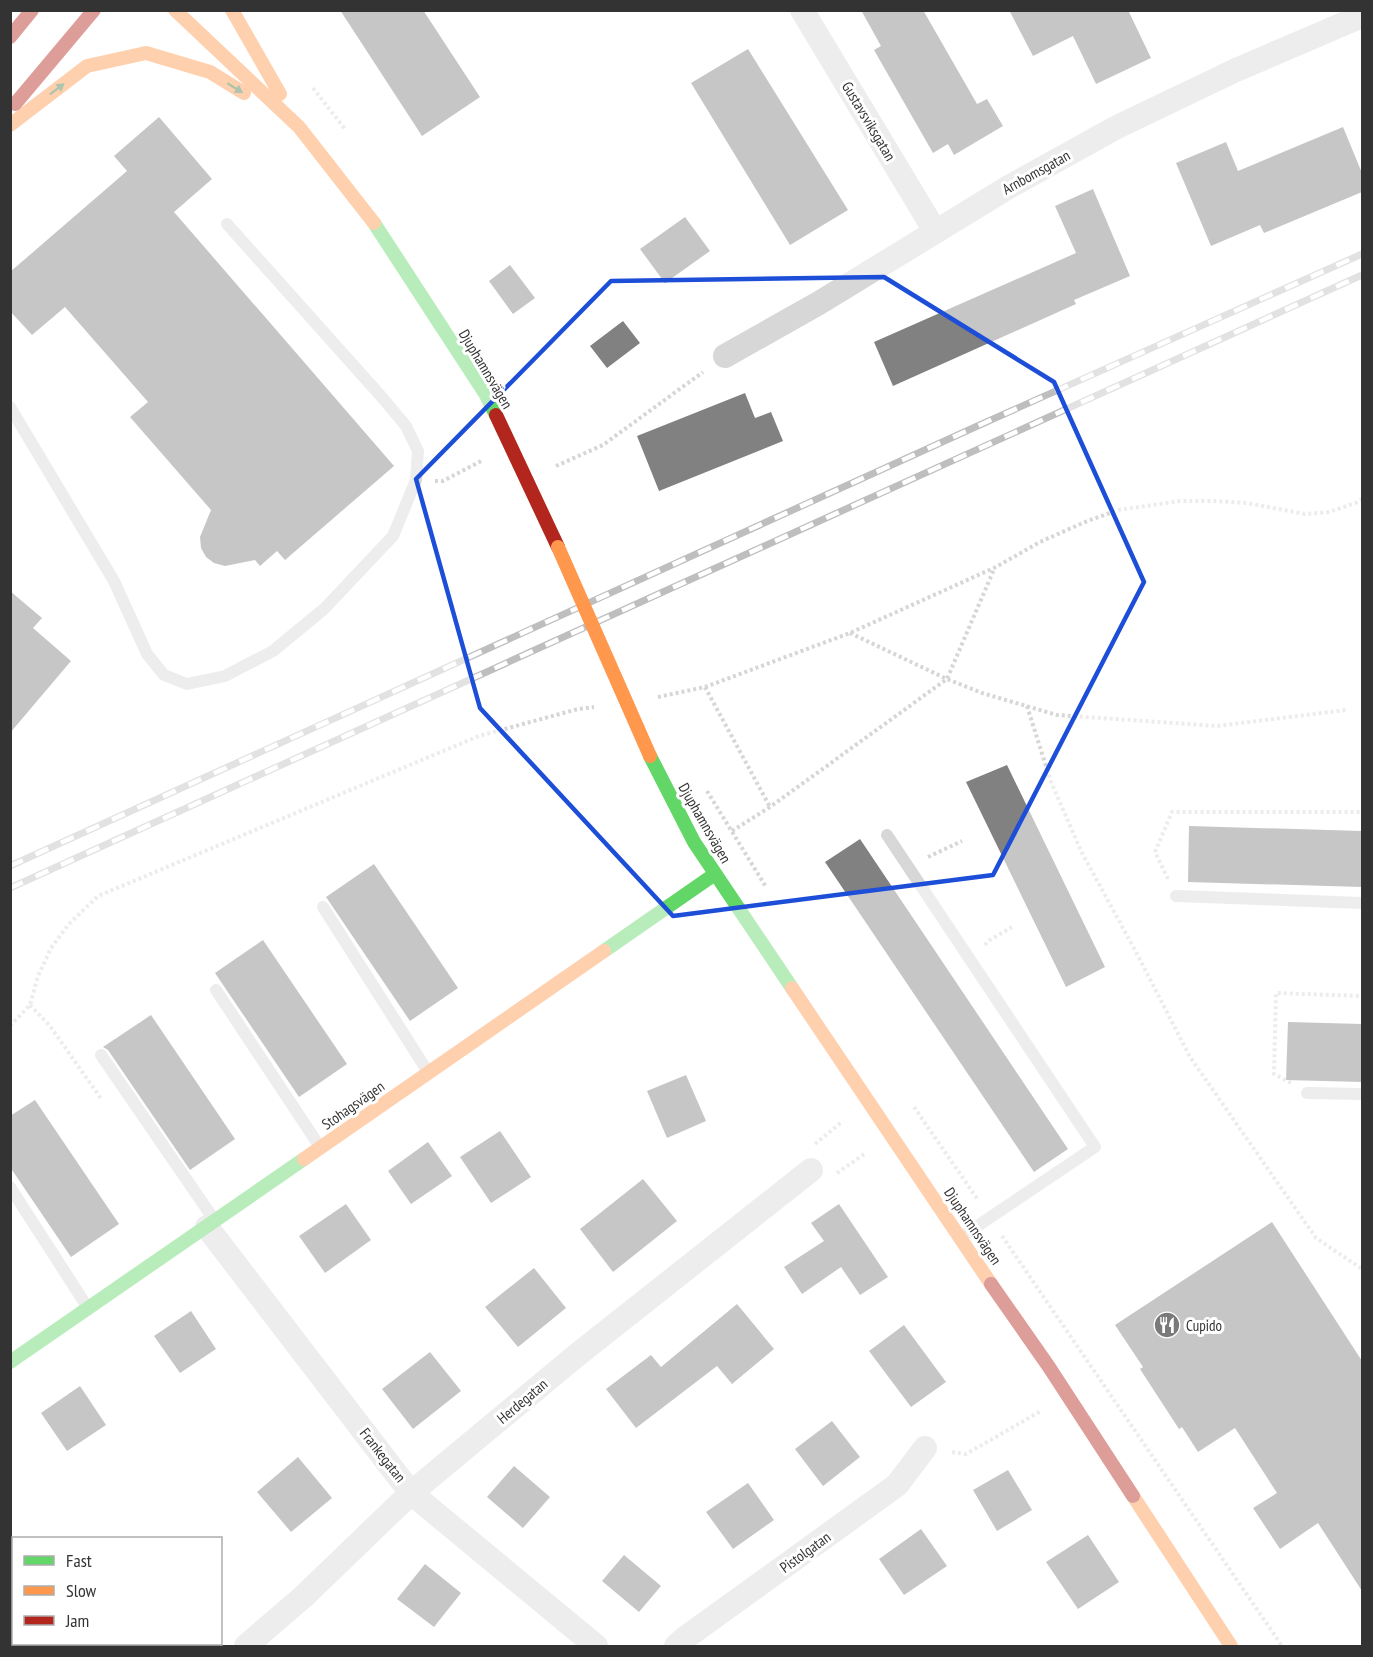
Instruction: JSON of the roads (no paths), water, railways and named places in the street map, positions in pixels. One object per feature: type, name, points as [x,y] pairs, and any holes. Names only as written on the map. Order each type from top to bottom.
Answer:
[{"type":"street","points":[[10,37],[32,10]]},
{"type":"street","points":[[10,110],[93,10]]},
{"type":"street","name":"Djuphamnsvägen","points":[[176,10],[299,127],[374,223],[486,395],[558,547],[650,756],[694,843],[1049,1367],[1231,1647]]},
{"type":"street","points":[[232,10],[299,127]]},
{"type":"street","name":"Gustavsviksgatan","points":[[802,10],[935,231]]},
{"type":"street","name":"Arnbomsgatan","points":[[725,356],[819,303],[1007,188],[1117,127],[1236,70],[1362,16]]},
{"type":"street","points":[[10,125],[87,66],[146,53],[210,72],[299,127]]},
{"type":"street","name":"Stohagsvägen","points":[[10,1362],[212,1225],[715,874]]},
{"type":"street","name":"Herdegatan","points":[[246,1647],[303,1597],[411,1492],[578,1355],[811,1170]]},
{"type":"street","name":"Frankegatan","points":[[212,1225],[411,1492],[596,1647]]},
{"type":"street","name":"Pistolgatan","points":[[676,1647],[897,1485],[925,1448]]},
{"type":"lane","points":[[10,407],[114,581],[147,654],[164,675],[188,684],[225,676],[273,651],[324,609],[393,536],[416,480],[418,451],[406,426],[380,395],[227,224]]},
{"type":"lane","points":[[888,835],[1095,1147],[960,1238]]},
{"type":"lane","points":[[1176,896],[1362,903]]},
{"type":"lane","points":[[323,907],[428,1073]]},
{"type":"lane","points":[[216,990],[321,1148]]},
{"type":"lane","points":[[101,1055],[212,1225]]},
{"type":"lane","points":[[1307,1093],[1362,1094]]},
{"type":"lane","points":[[10,1186],[89,1309]]},
{"type":"railway","points":[[10,866],[973,428],[1362,254]]},
{"type":"railway","points":[[10,888],[1362,275]]},
{"type":"place","name":"Cupido","points":[[1167,1325]]}]
